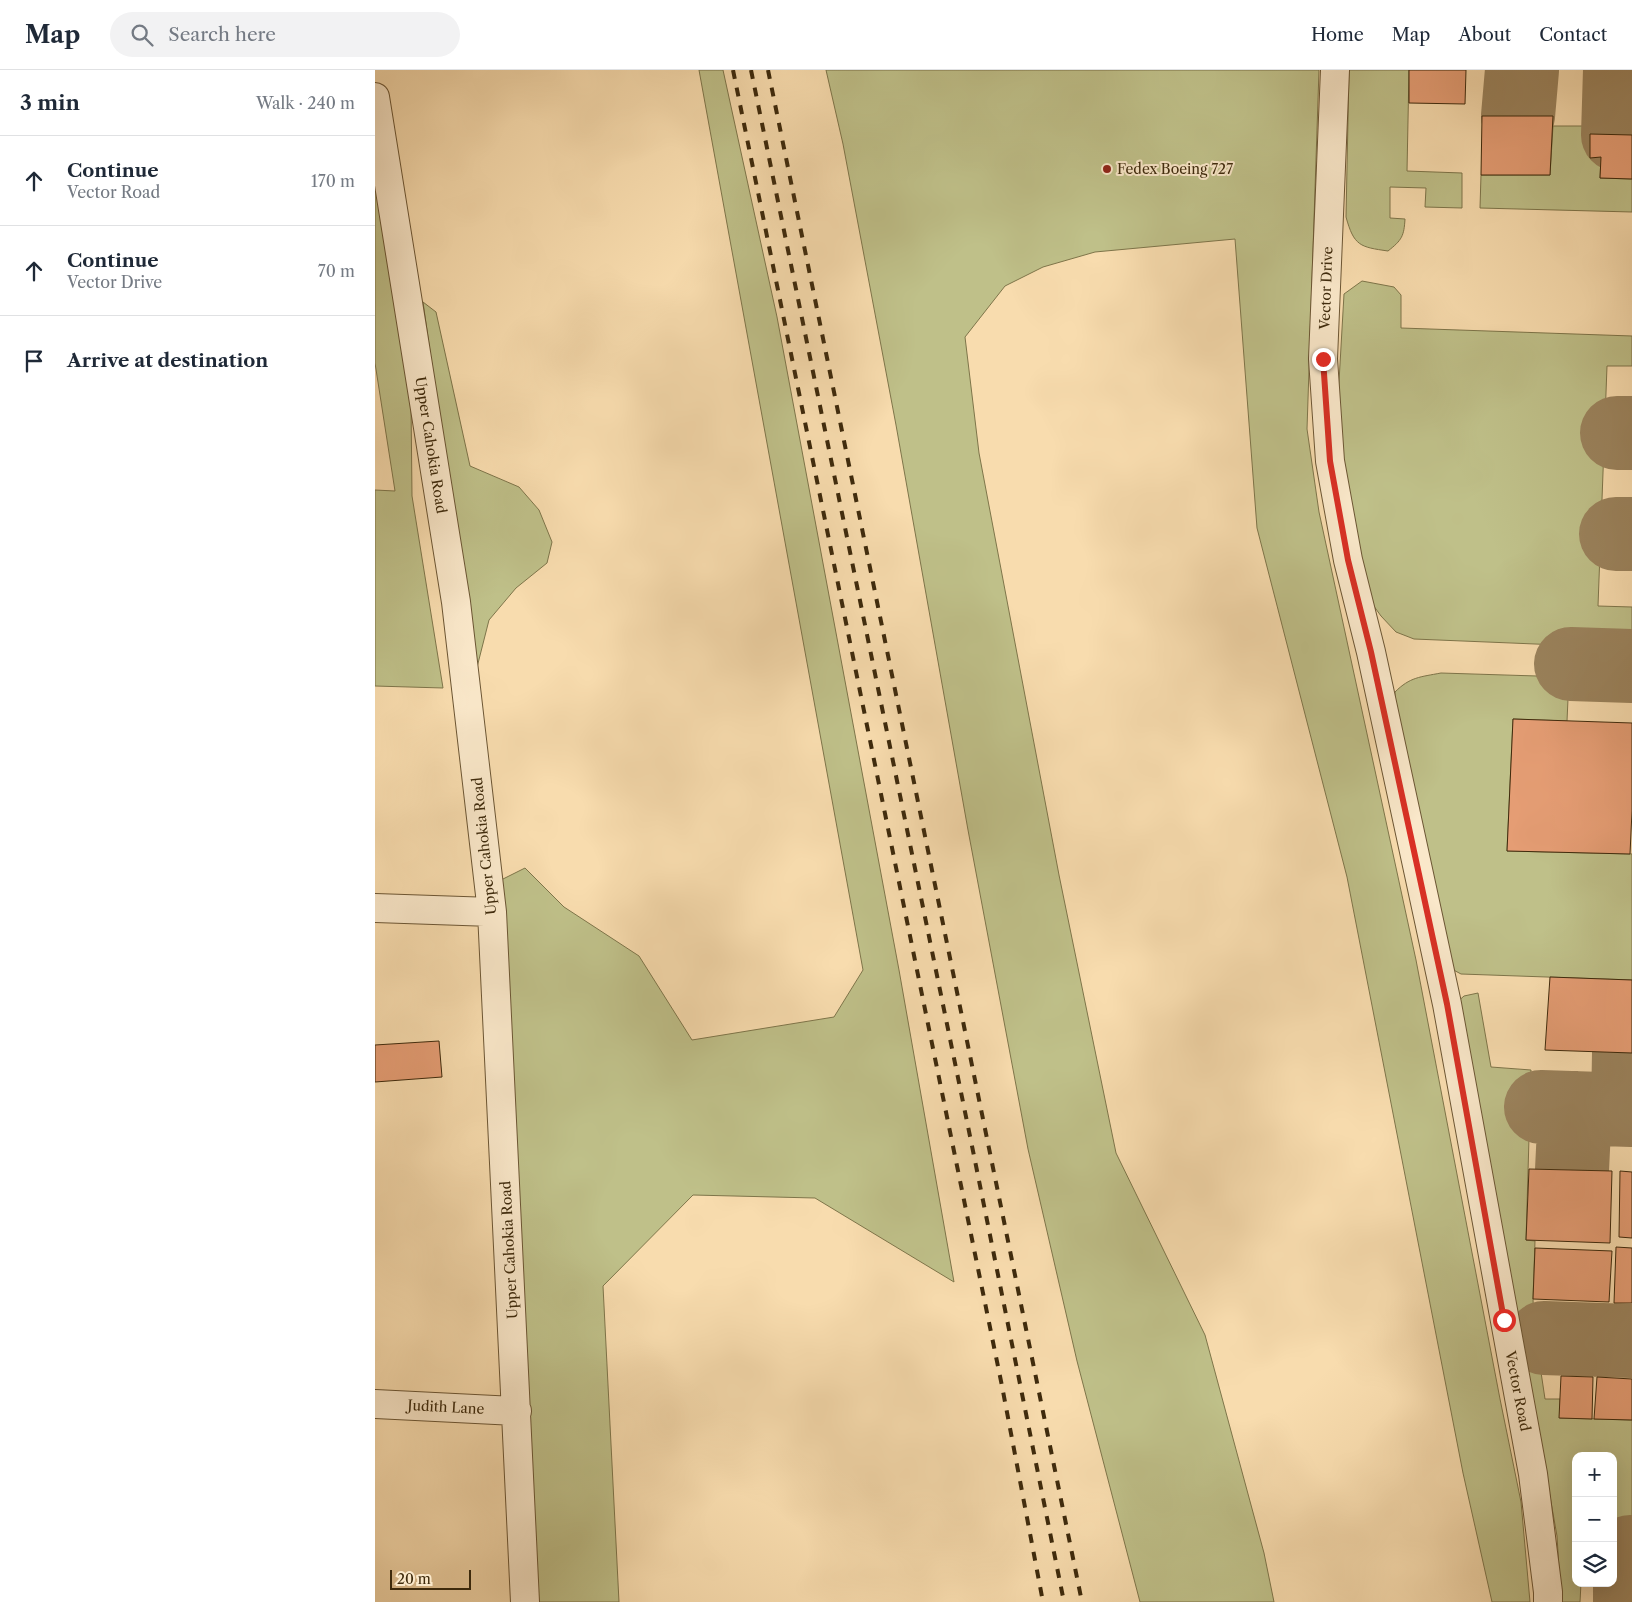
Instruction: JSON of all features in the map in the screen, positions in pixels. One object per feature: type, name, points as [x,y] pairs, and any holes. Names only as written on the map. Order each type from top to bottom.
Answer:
[{"type":"street","name":"Vector Drive","points":[[1335,70],[1323,359],[1330,461],[1348,560],[1371,652]]},
{"type":"street","name":"Upper Cahokia Road","points":[[375,97],[457,602],[492,912],[525,1602]]},
{"type":"street","name":"Vector Road","points":[[1371,652],[1447,1004],[1533,1474],[1548,1602]]},
{"type":"street","points":[[375,908],[492,912]]},
{"type":"street","name":"Judith Lane","points":[[375,1404],[517,1411]]},
{"type":"green space","points":[[699,70],[723,70],[777,317],[899,970],[954,1282],[815,1198],[693,1195],[603,1286],[619,1602],[535,1602],[499,881],[525,868],[564,907],[639,956],[692,1040],[834,1017],[863,970]]},
{"type":"green space","points":[[826,70],[1319,70],[1307,429],[1319,512],[1416,960],[1521,1502],[1530,1602],[1492,1602],[1463,1473],[1347,877],[1257,528],[1235,239],[1095,252],[1043,267],[1005,286],[965,337],[979,453],[1059,875],[1116,1153],[1205,1335],[1264,1553],[1274,1602],[1140,1602],[1077,1361],[1028,1149],[968,830],[896,425],[843,144]]},
{"type":"green space","points":[[1349,70],[1409,70],[1407,171],[1462,173],[1462,208],[1425,207],[1426,188],[1390,187],[1390,218],[1405,219],[1401,237],[1388,251],[1371,248],[1359,243],[1352,234],[1346,217]]},
{"type":"green space","points":[[1553,126],[1590,126],[1590,157],[1601,157],[1600,178],[1632,179],[1632,212],[1480,208],[1481,175],[1550,175]]},
{"type":"green space","points":[[375,167],[411,403],[412,496],[443,688],[375,686],[375,490],[395,491],[375,363]]},
{"type":"green space","points":[[1362,281],[1394,287],[1401,295],[1401,328],[1632,336],[1632,366],[1607,366],[1598,606],[1632,607],[1632,648],[1414,639],[1396,632],[1381,616],[1368,598],[1342,471],[1337,417],[1344,294]]},
{"type":"green space","points":[[423,302],[436,312],[470,466],[519,487],[539,510],[552,542],[547,563],[516,588],[489,620],[472,687],[445,458]]},
{"type":"green space","points":[[1441,673],[1569,677],[1567,721],[1513,719],[1507,851],[1632,854],[1632,980],[1461,974],[1448,967],[1395,706],[1395,692],[1406,683],[1416,678]]},
{"type":"green space","points":[[1478,993],[1491,1067],[1531,1070],[1526,1240],[1535,1241],[1534,1325],[1545,1399],[1560,1399],[1560,1418],[1632,1420],[1632,1535],[1617,1534],[1617,1452],[1572,1452],[1572,1587],[1581,1587],[1580,1602],[1561,1602],[1557,1536],[1537,1423],[1455,1004],[1464,996]]},
{"type":"building","points":[[1409,70],[1466,70],[1465,104],[1409,103]]},
{"type":"building","points":[[1482,116],[1553,116],[1550,175],[1481,175]]},
{"type":"building","points":[[1590,134],[1632,135],[1632,179],[1600,178],[1601,157],[1590,158]]},
{"type":"building","points":[[1513,719],[1632,723],[1630,854],[1507,851]]},
{"type":"building","points":[[1550,977],[1632,980],[1632,1053],[1545,1050]]},
{"type":"building","points":[[439,1041],[442,1077],[375,1082],[375,1045]]},
{"type":"building","points":[[1529,1169],[1612,1171],[1610,1243],[1526,1240]]},
{"type":"building","points":[[1620,1171],[1632,1172],[1632,1238],[1619,1237]]},
{"type":"building","points":[[1616,1247],[1632,1248],[1632,1303],[1614,1303]]},
{"type":"building","points":[[1535,1248],[1612,1251],[1609,1302],[1533,1299]]},
{"type":"building","points":[[1561,1376],[1593,1377],[1592,1419],[1559,1418]]},
{"type":"building","points":[[1597,1377],[1632,1379],[1632,1420],[1594,1419]]},
{"type":"taxiway","points":[[1518,116],[1522,70]]},
{"type":"taxiway","points":[[1618,135],[1620,70]]},
{"type":"taxiway","points":[[1617,433],[1632,433]]},
{"type":"taxiway","points":[[1616,534],[1632,534]]},
{"type":"taxiway","points":[[1571,664],[1632,666]]},
{"type":"taxiway","points":[[1628,1110],[1629,1053]]},
{"type":"taxiway","points":[[1541,1107],[1632,1110]]},
{"type":"taxiway","points":[[1572,1170],[1575,1108]]},
{"type":"taxiway","points":[[1544,1338],[1632,1341]]},
{"type":"taxiway","points":[[1630,1552],[1630,1602]]},
{"type":"railway","points":[[733,70],[1002,1386],[1043,1602]]},
{"type":"railway","points":[[751,70],[1064,1602]]},
{"type":"railway","points":[[768,70],[1082,1602]]},
{"type":"place","name":"Fedex Boeing 727","points":[[1107,169]]},
{"type":"route","points":[[1323,359],[1330,461],[1348,560],[1371,652],[1447,1004],[1504,1320]]}]
